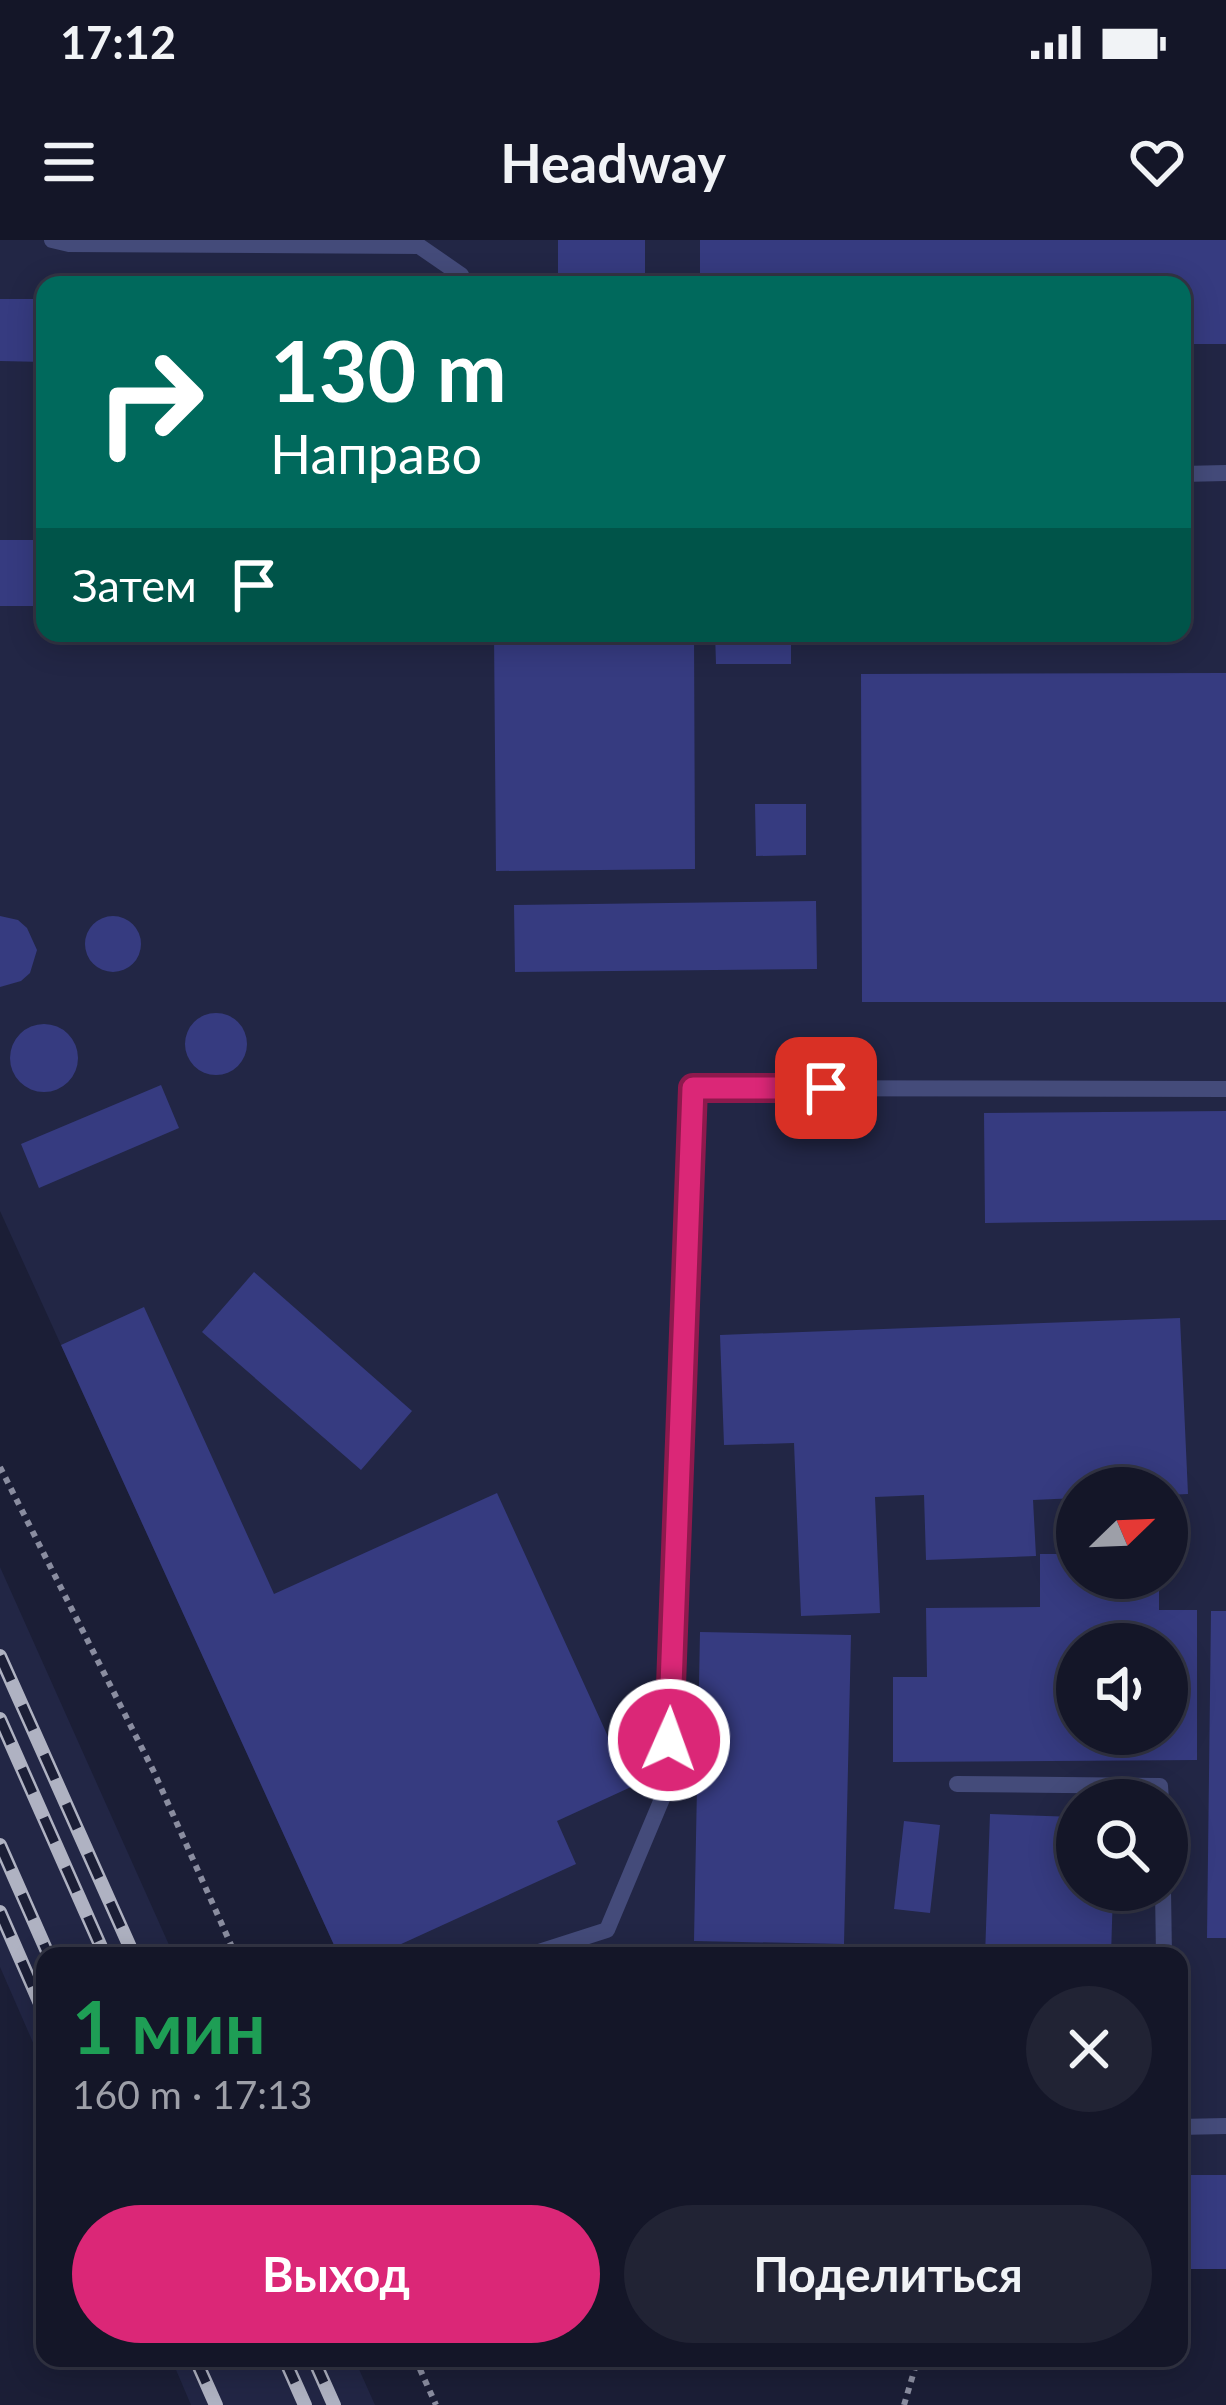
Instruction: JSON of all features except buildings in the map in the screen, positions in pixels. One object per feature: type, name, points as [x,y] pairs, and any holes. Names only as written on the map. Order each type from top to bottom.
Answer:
[{"type":"lane","points":[[52,240],[69,244],[418,247],[461,276]]},
{"type":"lane","points":[[1191,474],[1226,473]]},
{"type":"lane","points":[[554,1947],[608,1930],[667,1787],[693,1088],[1226,1089]]},
{"type":"lane","points":[[957,1784],[1056,1785]]},
{"type":"lane","points":[[1163,1911],[1164,1947]]},
{"type":"lane","points":[[1188,2128],[1226,2126]]},
{"type":"path","points":[[0,1467],[154,1772],[232,1947]]},
{"type":"path","points":[[420,2367],[436,2405]]},
{"type":"path","points":[[904,2405],[915,2367]]},
{"type":"shaded area","points":[[0,240],[1226,240],[1226,2269],[1188,2269],[1188,1947],[335,1947],[0,1211]]},
{"type":"shaded area","points":[[0,1567],[170,1947],[36,1947],[36,2049],[0,1967]]},
{"type":"shaded area","points":[[175,2367],[358,2367],[375,2405],[191,2405]]},
{"type":"railway","points":[[0,1656],[130,1947]]},
{"type":"railway","points":[[0,1719],[101,1947]]},
{"type":"railway","points":[[0,1845],[45,1947]]},
{"type":"railway","points":[[0,1912],[36,1994]]},
{"type":"railway","points":[[199,2367],[216,2405]]},
{"type":"railway","points":[[288,2367],[305,2405]]},
{"type":"railway","points":[[317,2367],[334,2405]]},
{"type":"route","points":[[669,1740],[693,1088],[826,1088]]}]
